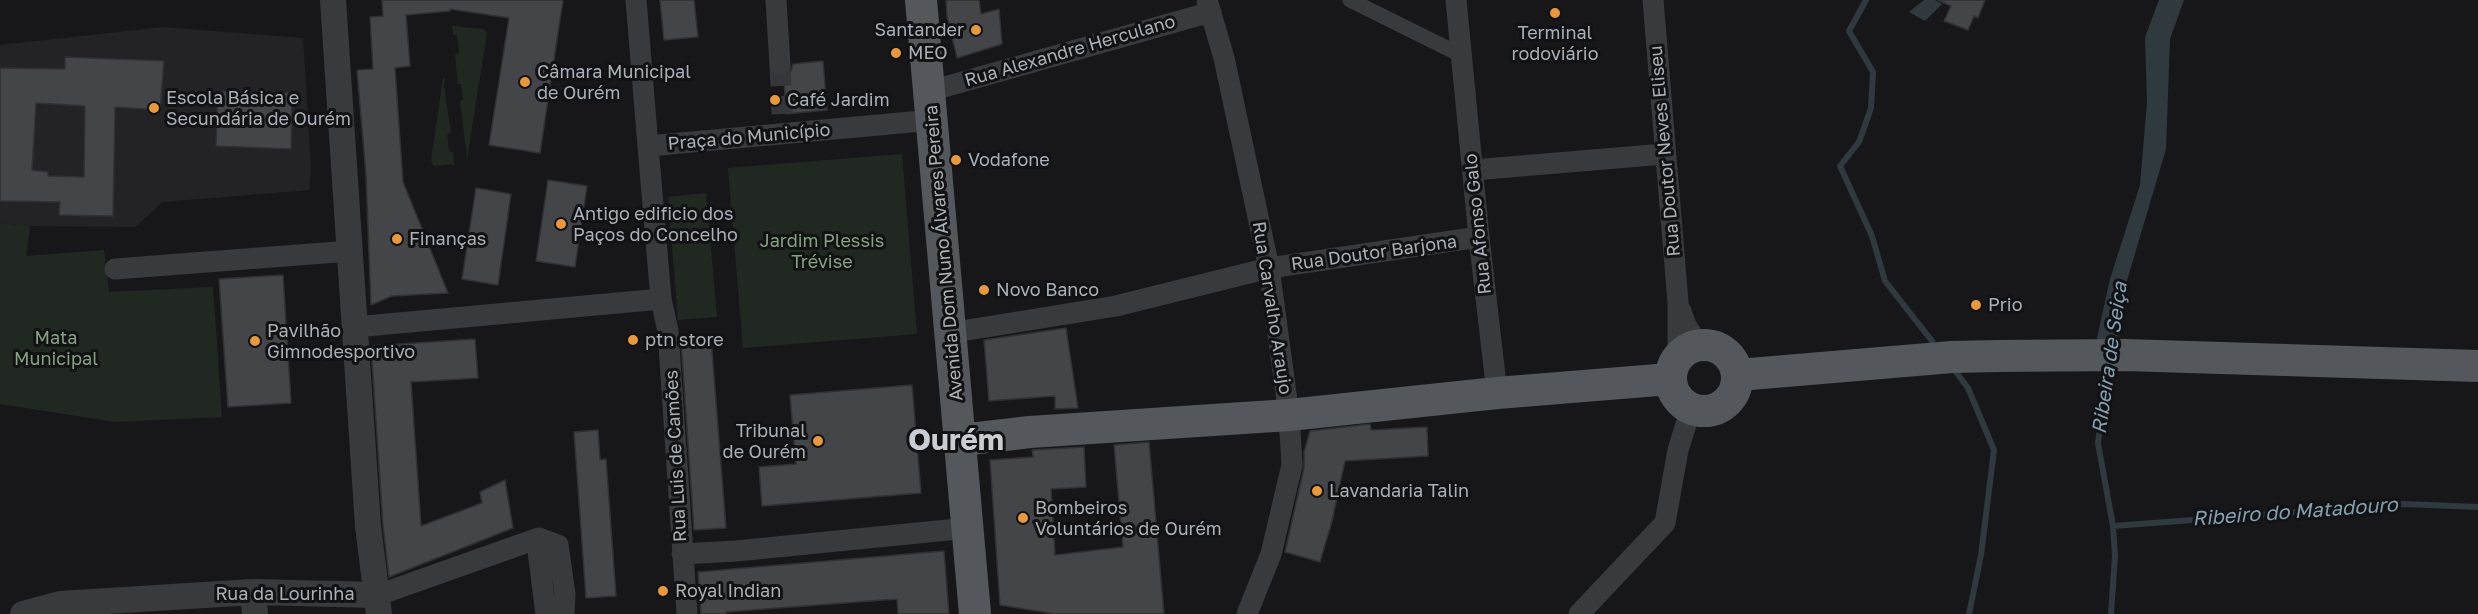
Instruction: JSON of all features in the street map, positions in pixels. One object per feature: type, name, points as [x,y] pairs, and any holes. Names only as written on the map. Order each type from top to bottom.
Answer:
[{"type":"main road","name":"Avenida Dom Nuno Álvares Pereira","points":[[921,0],[975,614]]},
{"type":"main road","points":[[961,440],[1030,432],[1289,415],[1497,393],[1682,360],[1717,346],[1731,358],[1738,375],[1732,397],[1714,410],[1691,409],[1676,397],[1682,360]]},
{"type":"main road","points":[[1738,375],[1952,357],[2083,355],[2478,366]]},
{"type":"street","points":[[333,0],[337,30],[368,526],[378,604]]},
{"type":"street","points":[[337,30],[345,0]]},
{"type":"street","points":[[636,0],[648,146]]},
{"type":"street","points":[[776,0],[780,65]]},
{"type":"street","points":[[1350,0],[1461,55]]},
{"type":"street","name":"Rua Afonso Galo","points":[[1456,0],[1497,393]]},
{"type":"street","name":"Rua Doutor Neves Eliseu","points":[[1653,0],[1678,302],[1686,325],[1682,360]]},
{"type":"street","name":"Rua Alexandre Herculano","points":[[932,105],[1209,6]]},
{"type":"street","name":"Rua Carvalho Araujo","points":[[1209,6],[1224,58],[1269,268],[1289,415],[1292,465],[1271,554],[1246,614]]},
{"type":"street","name":"Praça do Município","points":[[661,299],[648,146],[783,124],[932,105]]},
{"type":"street","points":[[1473,170],[1664,154]]},
{"type":"street","name":"Rua Doutor Barjona","points":[[949,333],[1116,306],[1269,268],[1479,237]]},
{"type":"street","points":[[115,269],[350,251]]},
{"type":"street","points":[[355,327],[661,299]]},
{"type":"street","name":"Rua Luis de Camões","points":[[661,299],[668,331],[687,614]]},
{"type":"street","points":[[1579,614],[1665,523],[1678,450],[1691,409]]},
{"type":"street","points":[[682,554],[736,551],[968,528]]},
{"type":"street","points":[[546,614],[538,550],[539,538],[558,545],[565,594],[564,614]]},
{"type":"street","name":"Rua da Lourinha","points":[[23,614],[60,604],[378,604],[539,538]]},
{"type":"shaded area","name":"Escola Básica e Secundária de Ourém","points":[[163,27],[303,38],[311,171],[309,190],[163,202],[135,227],[30,226],[0,223],[0,45]]},
{"type":"green space","points":[[452,26],[483,29],[487,33],[467,159],[460,101],[463,100],[461,84],[458,84],[455,54],[459,53],[457,35],[453,35]]},
{"type":"green space","points":[[443,78],[445,79],[451,133],[447,134],[449,152],[453,152],[454,166],[451,164],[434,166],[431,161]]},
{"type":"green space","name":"Jardim Plessis Trévise","points":[[902,154],[917,334],[743,348],[728,168]]},
{"type":"green space","points":[[706,193],[717,317],[678,320],[668,197]]},
{"type":"green space","name":"Mata Municipal","points":[[0,223],[30,226],[26,256],[104,250],[109,292],[213,287],[222,417],[116,422],[0,404]]},
{"type":"water","points":[[1924,0],[1935,0],[1942,4],[1925,21],[1909,12]]},
{"type":"water","points":[[2159,0],[2184,0],[2170,39],[2166,149],[2126,284],[2107,401],[2097,338],[2110,279],[2140,185],[2147,102],[2145,37]]},
{"type":"building","points":[[382,0],[563,0],[540,153],[489,145],[509,18],[450,9],[450,11],[406,15],[410,66],[395,68],[403,182],[448,293],[392,296],[371,305],[366,175],[357,70],[373,69],[370,17],[383,16]]},
{"type":"building","points":[[660,0],[694,0],[698,37],[664,40]]},
{"type":"building","name":"Santander","points":[[946,0],[979,0],[981,14],[999,9],[1002,44],[957,58],[947,16]]},
{"type":"building","points":[[1938,0],[1985,0],[1978,18],[1974,16],[1968,30],[1944,21],[1951,6]]},
{"type":"building","points":[[65,57],[164,61],[160,110],[115,107],[113,216],[59,215],[60,202],[0,201],[0,68],[65,69]],"holes":[[[36,103],[85,106],[84,177],[48,176],[48,172],[32,170]]]},
{"type":"building","points":[[823,61],[827,110],[786,114],[784,77],[791,71],[793,64]]},
{"type":"building","points":[[218,91],[292,93],[291,149],[216,146]]},
{"type":"building","name":"Antigo edificio dos Paços do Concelho","points":[[548,180],[587,186],[575,267],[536,261]]},
{"type":"building","points":[[476,188],[511,194],[498,285],[462,279]]},
{"type":"building","name":"Pavilhão Gimnodesportivo","points":[[283,275],[291,403],[228,407],[219,279]]},
{"type":"building","points":[[1066,328],[1078,408],[1055,409],[1055,396],[989,401],[984,340]]},
{"type":"building","points":[[475,339],[478,378],[411,382],[421,526],[482,503],[480,492],[505,480],[513,528],[389,577],[383,525],[371,346]]},
{"type":"building","points":[[711,339],[726,528],[694,530],[681,341]]},
{"type":"building","name":"Tribunal de Ourém","points":[[912,385],[921,493],[762,506],[759,467],[796,464],[790,395]]},
{"type":"building","points":[[1370,424],[1371,430],[1427,427],[1428,456],[1345,461],[1320,562],[1285,552],[1310,431]]},
{"type":"building","points":[[598,430],[600,460],[606,459],[616,596],[586,598],[574,432]]},
{"type":"building","name":"Bombeiros Voluntários de Ourém","points":[[1149,442],[1164,614],[1055,614],[1000,605],[990,460],[1033,457],[1032,450],[1084,447],[1086,487],[1051,489],[1055,555],[1123,547],[1114,445]]},
{"type":"building","points":[[944,551],[949,614],[898,614],[897,599],[726,612],[726,614],[701,614],[698,572]]},
{"type":"waterway","points":[[1866,0],[1849,31],[1873,72],[1871,108],[1859,142],[1840,166],[1872,236],[1885,281],[1932,341]]},
{"type":"waterway","points":[[1956,372],[1968,388],[1994,450],[1981,555],[1969,614]]},
{"type":"waterway","name":"Ribeira de Seiça","points":[[2106,383],[2098,443],[2113,526],[2115,556],[2111,614]]},
{"type":"waterway","name":"Ribeiro do Matadouro","points":[[2113,526],[2404,504],[2478,507]]},
{"type":"tunnel","points":[[780,65],[782,114]]},
{"type":"place","name":"Terminal rodoviário","points":[[1555,13]]},
{"type":"place","name":"Santander","points":[[976,30]]},
{"type":"place","name":"MEO","points":[[896,53]]},
{"type":"place","name":"Câmara Municipal de Ourém","points":[[525,82]]},
{"type":"place","name":"Café Jardim","points":[[775,100]]},
{"type":"place","name":"Escola Básica e Secundária de Ourém","points":[[154,108]]},
{"type":"place","name":"Vodafone","points":[[956,160]]},
{"type":"place","name":"Antigo edificio dos Paços do Concelho","points":[[561,224]]},
{"type":"place","name":"Finanças","points":[[397,239]]},
{"type":"place","name":"Novo Banco","points":[[984,290]]},
{"type":"place","name":"Prio","points":[[1976,305]]},
{"type":"place","name":"ptn store","points":[[633,340]]},
{"type":"place","name":"Pavilhão Gimnodesportivo","points":[[255,341]]},
{"type":"place","name":"Tribunal de Ourém","points":[[818,441]]},
{"type":"place","name":"Lavandaria Talin","points":[[1317,491]]},
{"type":"place","name":"Bombeiros Voluntários de Ourém","points":[[1023,518]]},
{"type":"place","name":"Royal Indian","points":[[663,591]]},
{"type":"district","name":"Ourém","points":[[956,440]]}]
